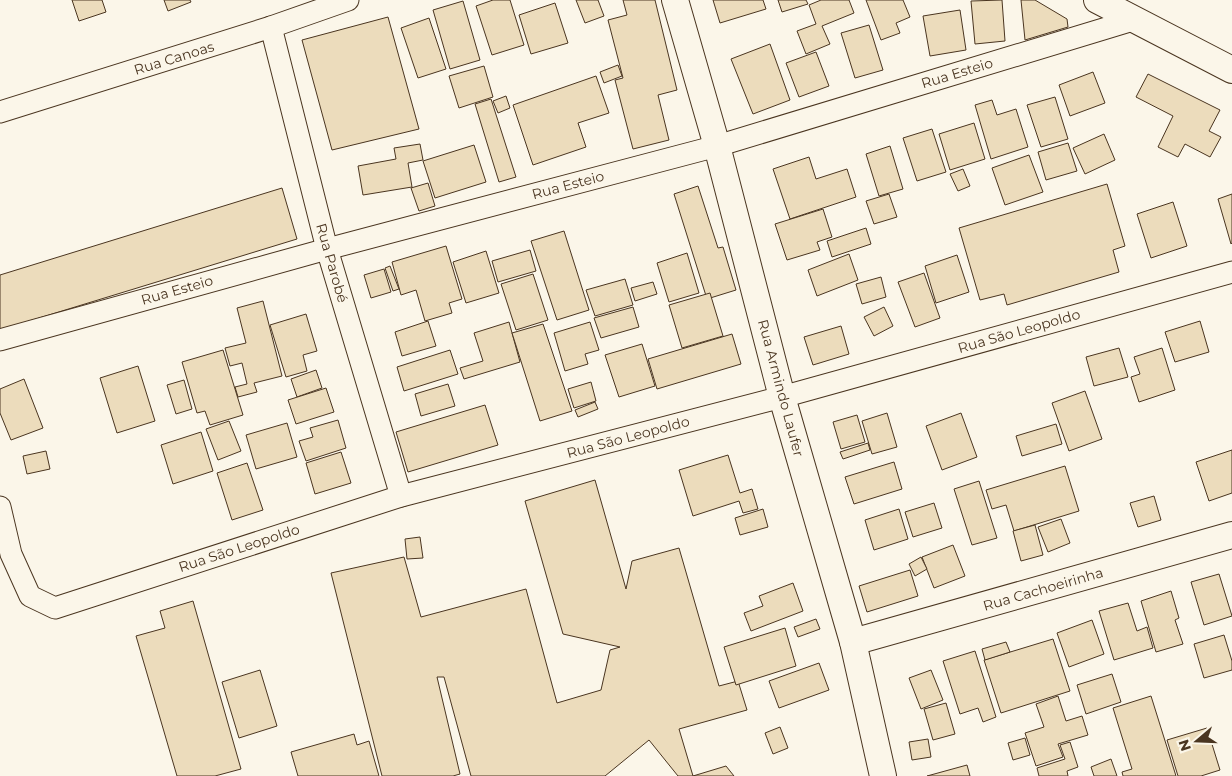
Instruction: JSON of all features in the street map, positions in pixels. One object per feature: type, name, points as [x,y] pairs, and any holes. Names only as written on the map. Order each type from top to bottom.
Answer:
[{"type":"street","name":"Rua Canoas","points":[[0,112],[271,27],[348,0]]},
{"type":"street","name":"Rua Armindo Laufer","points":[[675,0],[717,146],[782,397],[853,642],[883,776]]},
{"type":"street","points":[[1097,0],[1232,70]]},
{"type":"street","name":"Rua Esteio","points":[[0,340],[327,249],[717,146],[1133,20]]},
{"type":"street","name":"Rua Parobé","points":[[271,27],[327,249],[401,496]]},
{"type":"street","name":"Rua São Leopoldo","points":[[0,507],[11,554],[30,596],[55,608],[401,496],[782,397],[1232,272]]},
{"type":"street","name":"Rua Cachoeirinha","points":[[853,642],[1232,535]]},
{"type":"building","points":[[72,0],[102,0],[106,12],[79,21]]},
{"type":"building","points":[[164,0],[190,0],[191,2],[168,11]]},
{"type":"building","points":[[493,0],[510,0],[524,45],[492,55],[476,6]]},
{"type":"building","points":[[576,0],[598,0],[604,16],[585,23]]},
{"type":"building","points":[[623,0],[655,0],[677,90],[658,95],[669,140],[633,149],[615,80],[623,78],[608,20],[627,15]]},
{"type":"building","points":[[713,0],[763,0],[766,9],[720,23]]},
{"type":"building","points":[[778,0],[806,0],[808,4],[782,12]]},
{"type":"building","points":[[821,0],[849,0],[854,13],[822,26],[830,44],[806,54],[797,31],[816,24],[809,5]]},
{"type":"building","points":[[866,0],[903,0],[910,17],[896,23],[900,33],[881,40]]},
{"type":"building","points":[[1002,0],[1005,41],[975,44],[971,1]]},
{"type":"building","points":[[1021,0],[1035,0],[1067,19],[1068,27],[1025,40]]},
{"type":"building","points":[[463,1],[480,60],[450,69],[433,10]]},
{"type":"building","points":[[555,3],[568,43],[531,54],[519,15]]},
{"type":"building","points":[[960,10],[966,50],[930,56],[923,16]]},
{"type":"building","points":[[388,17],[419,129],[332,150],[302,40]]},
{"type":"building","points":[[429,18],[446,69],[418,78],[401,28]]},
{"type":"building","points":[[869,25],[883,70],[855,78],[841,33]]},
{"type":"building","points":[[770,44],[790,100],[753,114],[731,59]]},
{"type":"building","points":[[816,52],[829,86],[799,97],[786,63]]},
{"type":"building","points":[[618,65],[622,76],[604,83],[600,72]]},
{"type":"building","points":[[484,66],[493,97],[459,108],[449,76]]},
{"type":"building","points":[[1093,72],[1105,103],[1070,116],[1059,85]]},
{"type":"building","points":[[1148,74],[1220,110],[1209,131],[1221,137],[1210,157],[1185,144],[1178,157],[1158,147],[1173,116],[1136,97]]},
{"type":"building","points":[[596,76],[609,113],[578,123],[586,147],[533,165],[513,105]]},
{"type":"building","points":[[506,96],[510,108],[498,113],[493,101]]},
{"type":"building","points":[[1055,97],[1068,139],[1041,147],[1027,105]]},
{"type":"building","points":[[491,99],[516,177],[499,182],[475,104]]},
{"type":"building","points":[[992,100],[997,115],[1016,109],[1028,147],[991,159],[975,105]]},
{"type":"building","points":[[974,123],[985,159],[950,170],[939,134]]},
{"type":"building","points":[[932,129],[946,172],[917,181],[903,138]]},
{"type":"building","points":[[1104,134],[1115,160],[1085,174],[1073,148]]},
{"type":"building","points":[[1068,143],[1077,171],[1046,180],[1038,152]]},
{"type":"building","points":[[420,144],[423,160],[408,163],[412,187],[363,195],[358,166],[396,159],[394,148]]},
{"type":"building","points":[[474,145],[486,182],[435,198],[423,161]]},
{"type":"building","points":[[890,146],[903,189],[879,196],[866,154]]},
{"type":"building","points":[[1029,155],[1043,192],[1005,205],[992,168]]},
{"type":"building","points":[[809,157],[816,179],[847,169],[856,197],[790,219],[773,169]]},
{"type":"building","points":[[963,169],[970,186],[958,191],[950,174]]},
{"type":"building","points":[[428,183],[435,206],[419,211],[411,188]]},
{"type":"building","points":[[1107,184],[1125,246],[1113,250],[1119,272],[1007,305],[1004,294],[980,300],[959,228]]},
{"type":"building","points":[[698,186],[718,248],[723,247],[736,290],[707,299],[674,194]]},
{"type":"building","points":[[282,188],[297,239],[0,330],[0,275]]},
{"type":"building","points":[[889,194],[897,217],[874,224],[866,201]]},
{"type":"building","points":[[1232,194],[1232,243],[1231,244],[1218,199]]},
{"type":"building","points":[[1173,202],[1187,246],[1151,258],[1137,214]]},
{"type":"building","points":[[823,209],[832,237],[817,242],[820,250],[787,260],[775,224]]},
{"type":"building","points":[[866,228],[871,244],[832,257],[827,241]]},
{"type":"building","points":[[564,231],[589,310],[557,320],[531,241]]},
{"type":"building","points":[[446,246],[462,299],[449,303],[452,313],[425,321],[416,290],[401,295],[392,262]]},
{"type":"building","points":[[530,250],[536,271],[498,282],[492,261]]},
{"type":"building","points":[[486,251],[499,293],[466,303],[453,262]]},
{"type":"building","points":[[687,253],[699,293],[669,302],[657,263]]},
{"type":"building","points":[[849,254],[858,280],[817,296],[808,270]]},
{"type":"building","points":[[957,255],[969,292],[936,303],[925,266]]},
{"type":"building","points":[[390,266],[399,289],[393,291],[385,268]]},
{"type":"building","points":[[384,269],[391,292],[371,298],[364,275]]},
{"type":"building","points":[[924,273],[940,318],[915,327],[898,282]]},
{"type":"building","points":[[533,274],[548,320],[516,330],[501,284]]},
{"type":"building","points":[[881,277],[886,297],[862,304],[856,284]]},
{"type":"building","points":[[625,279],[633,305],[595,316],[586,290]]},
{"type":"building","points":[[653,282],[657,294],[635,301],[631,288]]},
{"type":"building","points":[[710,293],[723,336],[682,348],[669,305]]},
{"type":"building","points":[[263,301],[282,376],[254,383],[257,392],[238,397],[235,387],[247,384],[242,363],[230,366],[225,348],[246,343],[237,308]]},
{"type":"building","points":[[633,307],[639,327],[601,338],[594,318]]},
{"type":"building","points":[[884,307],[893,326],[874,336],[864,317]]},
{"type":"building","points":[[306,314],[317,351],[303,355],[307,371],[286,377],[270,325]]},
{"type":"building","points":[[428,321],[436,346],[402,356],[395,332]]},
{"type":"building","points":[[1200,321],[1209,352],[1175,362],[1165,332]]},
{"type":"building","points":[[509,322],[520,362],[464,379],[460,368],[483,361],[474,333]]},
{"type":"building","points":[[590,322],[599,350],[585,354],[588,364],[565,371],[554,333]]},
{"type":"building","points":[[543,324],[572,411],[540,421],[512,333]]},
{"type":"building","points":[[841,326],[849,354],[813,365],[804,337]]},
{"type":"building","points":[[732,334],[741,364],[657,389],[648,359]]},
{"type":"building","points":[[642,344],[655,386],[619,397],[605,355]]},
{"type":"building","points":[[1119,348],[1128,377],[1094,386],[1086,357]]},
{"type":"building","points":[[1162,348],[1175,390],[1139,402],[1131,377],[1140,374],[1134,357]]},
{"type":"building","points":[[223,350],[243,415],[210,425],[205,411],[197,413],[182,362]]},
{"type":"building","points":[[450,350],[458,374],[404,391],[397,367]]},
{"type":"building","points":[[138,366],[155,421],[117,433],[100,378]]},
{"type":"building","points":[[316,370],[322,388],[297,397],[291,379]]},
{"type":"building","points":[[24,379],[43,428],[11,440],[0,413],[0,389]]},
{"type":"building","points":[[184,380],[192,409],[176,414],[167,385]]},
{"type":"building","points":[[591,382],[596,401],[574,408],[568,389]]},
{"type":"building","points":[[448,384],[455,406],[421,416],[415,394]]},
{"type":"building","points":[[326,388],[334,412],[296,424],[288,400]]},
{"type":"building","points":[[1085,391],[1102,439],[1069,451],[1052,403]]},
{"type":"building","points":[[595,402],[598,409],[578,417],[575,410]]},
{"type":"building","points":[[485,405],[498,445],[408,472],[396,432]]},
{"type":"building","points":[[887,413],[897,447],[872,454],[862,421]]},
{"type":"building","points":[[961,413],[977,457],[942,470],[926,426]]},
{"type":"building","points":[[857,415],[865,442],[841,449],[833,422]]},
{"type":"building","points":[[338,420],[346,448],[306,461],[299,441],[313,437],[310,428]]},
{"type":"building","points":[[229,421],[241,451],[218,460],[206,429]]},
{"type":"building","points":[[287,423],[297,457],[256,469],[246,435]]},
{"type":"building","points":[[1056,424],[1062,444],[1022,456],[1016,436]]},
{"type":"building","points":[[201,432],[213,471],[173,484],[161,445]]},
{"type":"building","points":[[868,443],[870,450],[843,459],[840,452]]},
{"type":"building","points":[[1232,450],[1232,493],[1209,501],[1196,462]]},
{"type":"building","points":[[46,451],[50,469],[27,474],[23,456]]},
{"type":"building","points":[[341,452],[351,483],[315,494],[306,463]]},
{"type":"building","points":[[728,455],[740,493],[752,489],[758,509],[743,513],[739,501],[693,516],[679,470]]},
{"type":"building","points":[[894,462],[902,489],[854,504],[845,477]]},
{"type":"building","points":[[247,463],[263,510],[232,520],[217,473]]},
{"type":"building","points":[[1065,466],[1079,511],[1014,531],[1006,505],[992,509],[986,490]]},
{"type":"building","points":[[595,480],[626,589],[632,561],[679,548],[719,686],[738,681],[747,710],[679,729],[693,776],[678,776],[649,740],[605,776],[471,776],[444,677],[437,677],[460,774],[453,776],[382,776],[331,573],[404,557],[421,617],[526,589],[557,703],[601,690],[610,650],[620,647],[563,634],[525,501]]},
{"type":"building","points":[[979,481],[997,538],[972,545],[954,489]]},
{"type":"building","points":[[1154,496],[1161,520],[1138,527],[1130,503]]},
{"type":"building","points":[[934,503],[942,528],[913,537],[905,512]]},
{"type":"building","points":[[763,509],[768,527],[740,535],[735,518]]},
{"type":"building","points":[[899,509],[908,539],[874,550],[865,520]]},
{"type":"building","points":[[1061,519],[1070,543],[1048,552],[1038,527]]},
{"type":"building","points":[[1035,525],[1043,555],[1021,561],[1013,531]]},
{"type":"building","points":[[420,537],[423,558],[407,559],[405,539]]},
{"type":"building","points":[[953,545],[965,576],[934,588],[922,557]]},
{"type":"building","points":[[921,557],[927,569],[915,576],[909,564]]},
{"type":"building","points":[[910,570],[918,596],[867,612],[859,586]]},
{"type":"building","points":[[1219,574],[1232,616],[1204,625],[1191,582]]},
{"type":"building","points":[[793,583],[803,611],[751,631],[744,613],[763,606],[759,596]]},
{"type":"building","points":[[1171,591],[1179,618],[1175,620],[1183,644],[1156,652],[1141,601]]},
{"type":"building","points":[[193,601],[241,769],[215,776],[177,776],[136,636],[165,628],[160,611]]},
{"type":"building","points":[[1128,603],[1137,631],[1147,627],[1153,648],[1114,660],[1099,611]]},
{"type":"building","points":[[816,619],[820,629],[798,637],[794,627]]},
{"type":"building","points":[[1092,620],[1104,654],[1069,667],[1057,633]]},
{"type":"building","points":[[785,628],[796,666],[736,685],[724,647]]},
{"type":"building","points":[[1224,635],[1232,661],[1232,670],[1204,678],[1194,644]]},
{"type":"building","points":[[1053,639],[1070,691],[1001,713],[984,660]]},
{"type":"building","points":[[1006,642],[1010,652],[985,660],[982,649]]},
{"type":"building","points":[[975,651],[996,717],[983,722],[978,708],[960,714],[943,661]]},
{"type":"building","points":[[819,663],[829,690],[779,708],[769,681]]},
{"type":"building","points":[[260,670],[277,726],[239,738],[222,682]]},
{"type":"building","points":[[931,670],[943,700],[921,709],[909,678]]},
{"type":"building","points":[[1112,674],[1121,702],[1086,714],[1077,685]]},
{"type":"building","points":[[1058,696],[1066,721],[1082,716],[1088,735],[1058,744],[1063,757],[1036,766],[1025,733],[1044,727],[1036,704]]},
{"type":"building","points":[[1151,696],[1176,776],[1123,776],[1122,772],[1132,769],[1113,708]]},
{"type":"building","points":[[946,703],[955,734],[933,740],[924,709]]},
{"type":"building","points":[[780,727],[788,748],[773,754],[765,733]]},
{"type":"building","points":[[1207,728],[1220,770],[1201,776],[1178,776],[1167,740]]},
{"type":"building","points":[[354,734],[357,745],[369,741],[379,776],[298,776],[291,752]]},
{"type":"building","points":[[1025,738],[1030,755],[1013,760],[1008,743]]},
{"type":"building","points":[[928,739],[931,757],[912,760],[909,742]]},
{"type":"building","points":[[1070,742],[1078,767],[1067,771],[1068,776],[1039,776],[1037,768],[1065,759],[1060,745]]},
{"type":"building","points":[[1111,759],[1117,776],[1094,776],[1091,767]]},
{"type":"building","points":[[967,765],[970,776],[927,776]]},
{"type":"building","points":[[726,766],[734,776],[693,776]]}]
